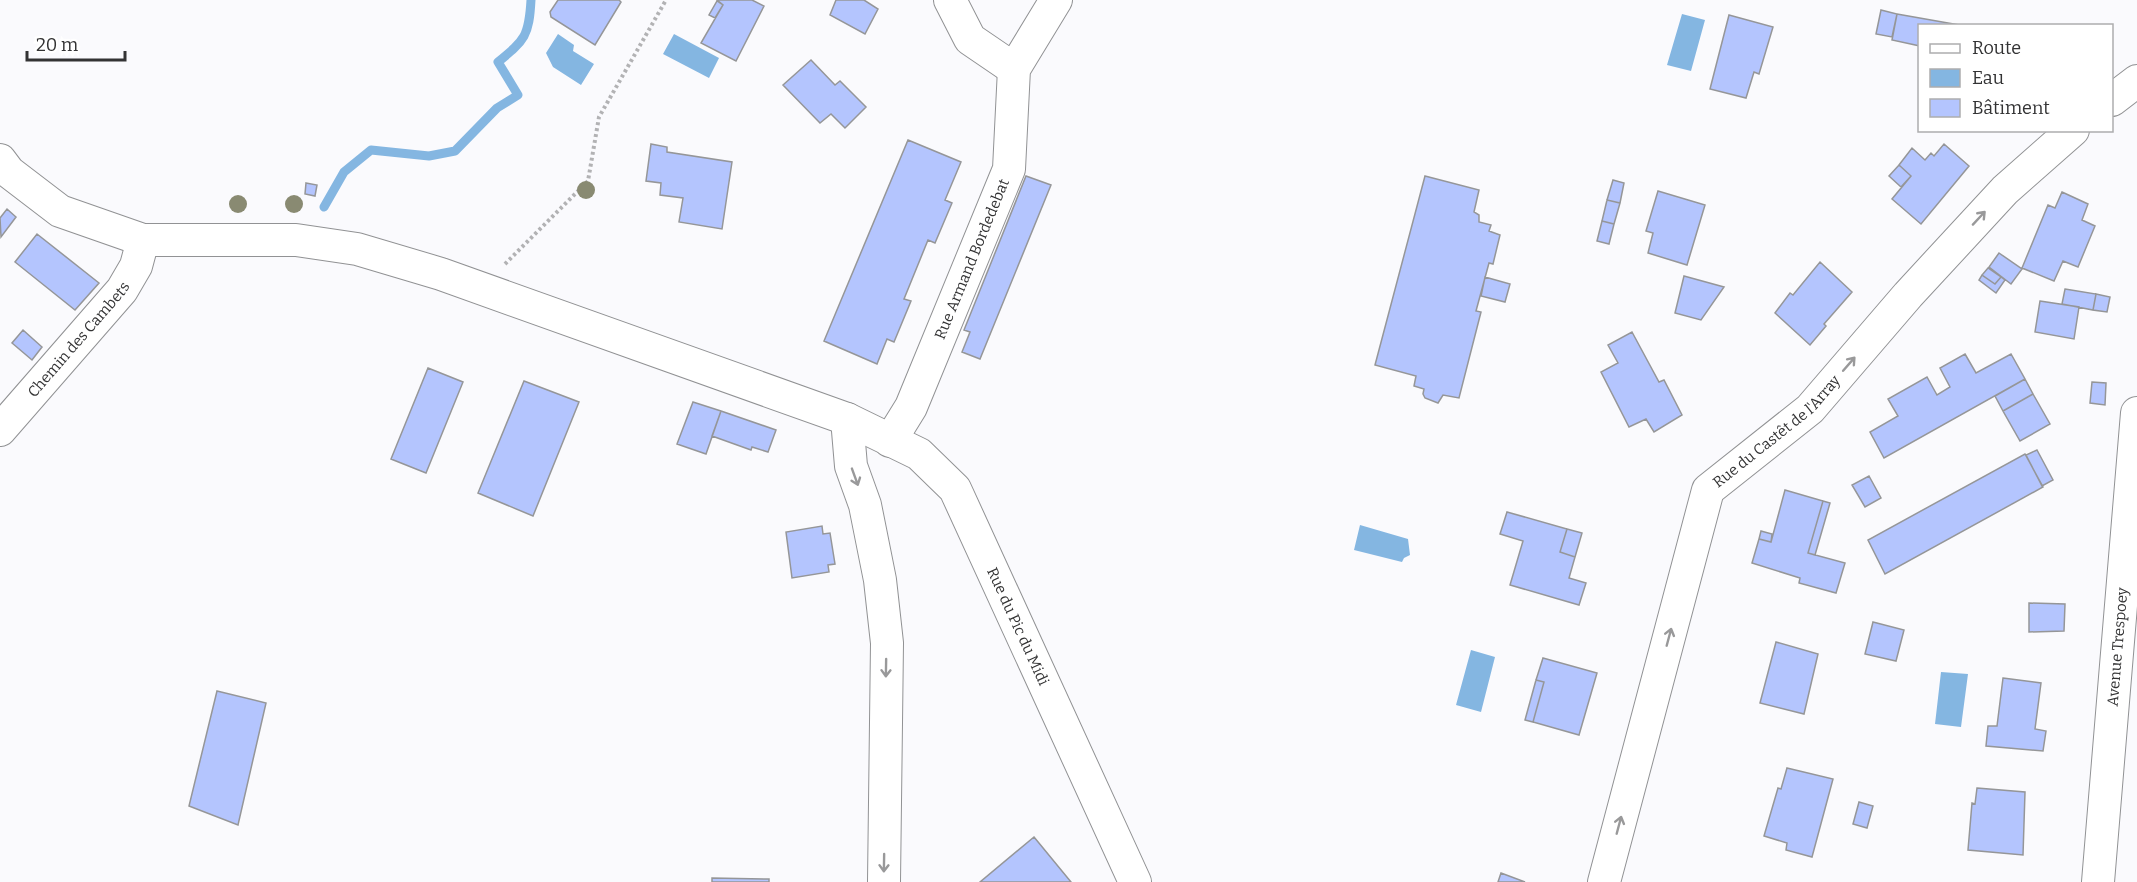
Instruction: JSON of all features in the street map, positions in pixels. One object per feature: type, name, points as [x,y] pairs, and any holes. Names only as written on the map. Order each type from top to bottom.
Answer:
[{"type":"street","points":[[950,0],[970,39],[1014,69],[1056,0]]},
{"type":"street","name":"Rue Armand Bordedebat","points":[[890,441],[911,407],[1009,169],[1014,69]]},
{"type":"street","points":[[2113,99],[2137,81]]},
{"type":"street","name":"Rue du Castêt de l'Array","points":[[1604,882],[1708,490],[1810,409],[1908,295],[2004,190],[2071,132]]},
{"type":"street","name":"Rue du Pic du Midi","points":[[0,160],[9,172],[60,211],[143,240],[296,240],[357,249],[441,274],[847,419],[919,454],[955,489],[1135,882]]},
{"type":"street","name":"Chemin des Cambets","points":[[0,430],[122,290],[136,266],[143,240]]},
{"type":"street","name":"Avenue Trespoey","points":[[2098,882],[2137,413]]},
{"type":"street","points":[[847,419],[851,466],[865,505],[880,580],[886,643],[884,882]]},
{"type":"path","points":[[480,289],[588,181],[599,117],[666,0]]},
{"type":"water","points":[[1682,14],[1705,20],[1691,71],[1667,65]]},
{"type":"water","points":[[558,34],[574,45],[573,51],[594,64],[581,85],[553,67],[546,53]]},
{"type":"water","points":[[674,34],[719,58],[709,78],[663,54]]},
{"type":"water","points":[[1360,525],[1408,539],[1410,555],[1402,562],[1354,550]]},
{"type":"water","points":[[1471,650],[1495,657],[1481,712],[1456,705]]},
{"type":"water","points":[[1941,672],[1968,674],[1961,727],[1935,724]]},
{"type":"building","points":[[558,0],[619,0],[621,2],[595,45],[551,17],[550,12]]},
{"type":"building","points":[[717,0],[752,0],[764,6],[736,61],[701,43],[723,5]]},
{"type":"building","points":[[836,0],[864,0],[878,9],[865,34],[830,15]]},
{"type":"building","points":[[717,1],[723,5],[715,18],[709,15]]},
{"type":"building","points":[[1881,10],[1897,14],[1892,37],[1876,34]]},
{"type":"building","points":[[1897,14],[1954,24],[1918,24],[1918,46],[1892,40]]},
{"type":"building","points":[[1729,15],[1773,27],[1759,74],[1754,72],[1746,98],[1710,89]]},
{"type":"building","points":[[811,60],[835,85],[840,81],[866,107],[845,128],[831,114],[820,123],[783,85]]},
{"type":"building","points":[[908,140],[961,162],[945,200],[952,203],[935,243],[928,240],[904,299],[911,301],[894,342],[887,339],[877,364],[824,341]]},
{"type":"building","points":[[651,144],[667,147],[667,152],[732,162],[722,229],[679,222],[683,198],[660,195],[661,183],[646,181]]},
{"type":"building","points":[[1944,144],[1969,166],[1921,224],[1892,199],[1911,176],[1899,165],[1912,148],[1925,160],[1931,153],[1934,156]]},
{"type":"building","points":[[1899,165],[1911,176],[1901,187],[1889,176]]},
{"type":"building","points":[[1026,176],[1051,185],[980,359],[962,352],[970,332],[964,330]]},
{"type":"building","points":[[1425,176],[1479,190],[1474,212],[1479,215],[1479,222],[1491,225],[1489,231],[1500,235],[1493,264],[1489,263],[1476,311],[1481,312],[1459,398],[1443,395],[1438,403],[1425,398],[1424,389],[1414,386],[1416,376],[1375,365]]},
{"type":"building","points":[[1613,180],[1624,183],[1620,203],[1607,200]]},
{"type":"building","points":[[306,183],[317,185],[315,196],[305,194]]},
{"type":"building","points":[[1658,191],[1705,205],[1687,265],[1648,253],[1653,233],[1646,231]]},
{"type":"building","points":[[2062,192],[2088,204],[2082,220],[2095,226],[2078,267],[2063,261],[2054,281],[2022,268],[2048,205],[2055,208]]},
{"type":"building","points":[[1607,200],[1620,203],[1614,224],[1602,221]]},
{"type":"building","points":[[7,209],[16,217],[1,237],[0,218]]},
{"type":"building","points":[[1602,221],[1614,224],[1609,244],[1597,241]]},
{"type":"building","points":[[37,234],[99,283],[75,310],[15,262]]},
{"type":"building","points":[[1999,253],[2022,269],[2011,284],[1989,267]]},
{"type":"building","points":[[1820,262],[1852,292],[1824,324],[1826,326],[1810,345],[1775,313],[1790,293],[1793,295]]},
{"type":"building","points":[[1988,268],[2001,277],[1995,284],[1982,275]]},
{"type":"building","points":[[1982,275],[1995,284],[2001,277],[2005,280],[1996,293],[1979,280]]},
{"type":"building","points":[[1684,276],[1724,287],[1701,320],[1675,313]]},
{"type":"building","points":[[1485,277],[1510,284],[1505,302],[1481,296]]},
{"type":"building","points":[[2065,289],[2096,294],[2093,310],[2062,304]]},
{"type":"building","points":[[2096,294],[2110,297],[2107,312],[2093,310]]},
{"type":"building","points":[[2040,301],[2079,307],[2074,339],[2035,332]]},
{"type":"building","points":[[23,330],[42,347],[32,360],[12,343]]},
{"type":"building","points":[[1632,332],[1659,382],[1664,380],[1682,415],[1654,432],[1646,419],[1629,427],[1601,372],[1618,363],[1608,345]]},
{"type":"building","points":[[1965,354],[1976,373],[2011,354],[2025,379],[1884,458],[1870,432],[1898,416],[1888,399],[1927,377],[1937,395],[1950,387],[1940,368]]},
{"type":"building","points":[[428,368],[463,382],[426,473],[391,459]]},
{"type":"building","points":[[2025,379],[2033,394],[2003,411],[1995,396]]},
{"type":"building","points":[[524,381],[579,402],[533,516],[478,493]]},
{"type":"building","points":[[2092,382],[2106,383],[2105,405],[2090,403]]},
{"type":"building","points":[[2033,394],[2050,424],[2020,441],[2003,411]]},
{"type":"building","points":[[693,402],[721,411],[706,454],[677,444]]},
{"type":"building","points":[[721,411],[776,430],[768,452],[752,447],[751,450],[712,436]]},
{"type":"building","points":[[2037,450],[2053,480],[2042,486],[2026,455]]},
{"type":"building","points":[[2025,454],[2043,487],[1885,574],[1868,540]]},
{"type":"building","points":[[1869,476],[1881,498],[1865,507],[1852,485]]},
{"type":"building","points":[[1785,490],[1823,501],[1808,553],[1845,563],[1836,593],[1799,583],[1800,578],[1752,563],[1759,539],[1771,542]]},
{"type":"building","points":[[1823,501],[1830,503],[1815,555],[1808,553]]},
{"type":"building","points":[[1507,512],[1567,529],[1560,552],[1575,557],[1569,578],[1586,583],[1579,605],[1510,585],[1523,541],[1500,534]]},
{"type":"building","points":[[822,526],[823,534],[830,533],[835,564],[828,565],[829,572],[792,578],[786,532]]},
{"type":"building","points":[[1567,529],[1582,533],[1575,557],[1560,552]]},
{"type":"building","points":[[1761,531],[1772,534],[1771,542],[1759,539]]},
{"type":"building","points":[[2029,603],[2065,604],[2064,631],[2029,632]]},
{"type":"building","points":[[1873,622],[1904,630],[1896,661],[1865,654]]},
{"type":"building","points":[[1776,642],[1818,654],[1804,714],[1760,703]]},
{"type":"building","points":[[1543,658],[1597,673],[1579,735],[1533,722],[1544,682],[1536,680]]},
{"type":"building","points":[[2003,678],[2041,683],[2035,729],[2046,731],[2043,751],[1986,746],[1988,726],[1997,726]]},
{"type":"building","points":[[1536,680],[1544,682],[1533,722],[1525,720]]},
{"type":"building","points":[[217,691],[266,703],[238,825],[189,806]]},
{"type":"building","points":[[1787,768],[1833,779],[1812,857],[1786,850],[1787,843],[1764,836],[1778,788],[1781,789]]},
{"type":"building","points":[[1977,788],[2025,792],[2023,855],[1968,850],[1972,803],[1975,804]]},
{"type":"building","points":[[1859,802],[1873,806],[1867,828],[1853,824]]},
{"type":"building","points":[[1034,837],[1071,882],[980,882]]},
{"type":"building","points":[[1501,873],[1525,882],[1498,882]]},
{"type":"building","points":[[712,878],[769,879],[769,882],[712,882]]},
{"type":"waterway","points":[[324,207],[344,172],[371,150],[429,156],[455,151],[497,108],[518,95],[498,62],[524,36],[529,22],[531,0]]}]
